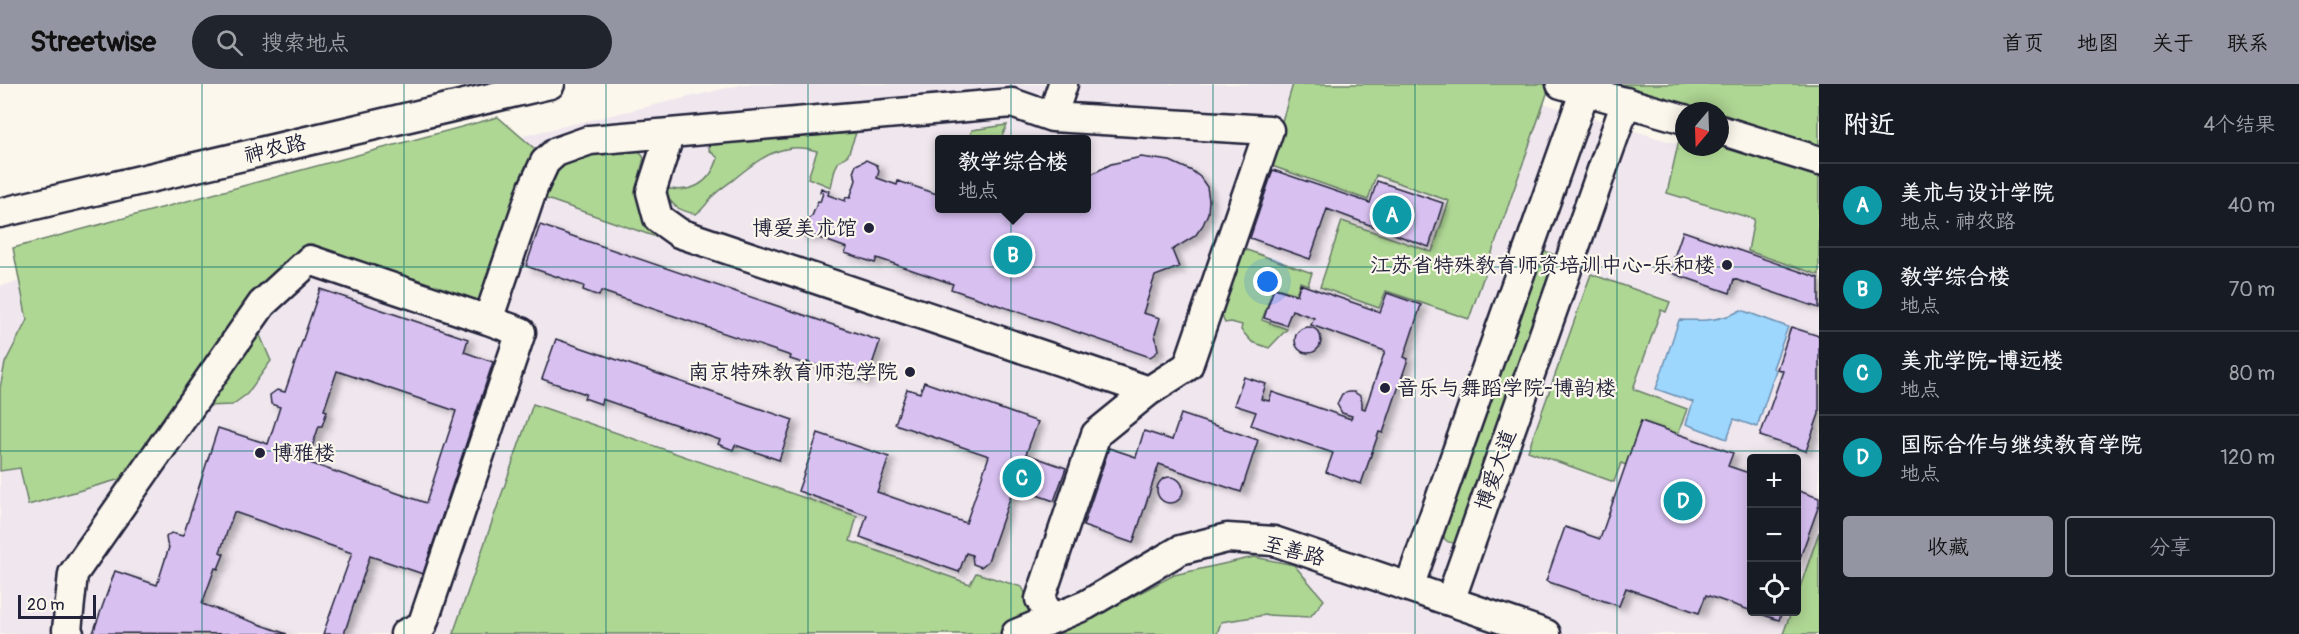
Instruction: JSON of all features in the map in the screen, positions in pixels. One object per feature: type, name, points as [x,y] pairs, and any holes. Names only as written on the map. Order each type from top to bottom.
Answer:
[{"type":"street","name":"神农路","points":[[0,213],[550,84]]},
{"type":"street","points":[[1052,117],[1063,84]]},
{"type":"street","points":[[1573,87],[1675,116]]},
{"type":"street","name":"博爱大道","points":[[1409,587],[1573,87]]},
{"type":"street","name":"博爱大道","points":[[1450,602],[1626,102]]},
{"type":"street","points":[[488,320],[533,188],[545,162],[556,152],[590,140],[1012,103],[1052,117],[1269,130],[1188,366],[1149,391],[1096,434],[1040,599],[1052,619]]},
{"type":"street","points":[[670,133],[651,192],[658,218],[679,233],[710,232],[1149,391]]},
{"type":"street","points":[[1729,133],[1819,160]]},
{"type":"street","points":[[69,634],[67,630],[73,574],[262,304],[310,260],[521,332],[422,626],[405,634]]},
{"type":"street","name":"至善路","points":[[1016,634],[1086,605],[1180,550],[1227,538],[1274,541],[1546,634]]},
{"type":"shaded area","name":"南京特殊教育师范学院","points":[[744,84],[1375,84],[1523,97],[1675,143],[1675,156],[1717,156],[1819,187],[1819,634],[0,634],[0,286],[277,219],[530,134]]},
{"type":"green space","points":[[1293,84],[1819,84],[1819,275],[1748,251],[1754,219],[1667,193],[1675,156],[1729,156],[1729,102],[1675,102],[1675,129],[1548,91],[1469,319],[1386,291],[1379,308],[1320,287],[1342,221],[1432,252],[1449,201],[1376,175],[1368,200],[1269,165]]},
{"type":"green space","points":[[498,117],[535,149],[491,282],[478,303],[307,246],[247,305],[271,361],[247,394],[232,405],[204,406],[142,473],[28,505],[20,468],[0,471],[0,388],[5,363],[27,320],[13,248]]},
{"type":"green space","points":[[1007,125],[1003,135],[970,135],[972,130]]},
{"type":"green space","points":[[856,133],[848,155],[839,161],[835,169],[831,187],[808,178],[817,151],[793,148],[772,154],[752,165],[716,193],[696,214],[685,211],[672,203],[665,188],[683,190],[705,180],[718,158],[709,150],[710,143]]},
{"type":"green space","points":[[637,147],[644,158],[639,182],[639,199],[656,237],[544,198],[558,163],[584,151]]},
{"type":"green space","points":[[1241,248],[1312,273],[1308,285],[1300,282],[1296,294],[1274,287],[1262,320],[1287,329],[1269,348],[1252,342],[1241,330],[1242,325],[1225,323],[1222,315],[1223,296]]},
{"type":"green space","points":[[1542,252],[1552,254],[1558,262],[1456,543],[1449,542],[1445,540],[1443,533]]},
{"type":"green space","points":[[1591,274],[1670,302],[1666,312],[1661,310],[1633,389],[1687,409],[1678,434],[1641,421],[1626,465],[1621,463],[1614,482],[1528,451]]},
{"type":"green space","points":[[533,404],[857,516],[850,541],[970,584],[976,573],[1022,587],[1046,634],[453,634]]},
{"type":"green space","points":[[1819,532],[1819,634],[1783,634],[1790,616],[1801,616],[1801,584]]},
{"type":"green space","points":[[1254,557],[1294,565],[1324,600],[1310,617],[1266,615],[1221,622],[1217,634],[1051,634],[1105,611],[1174,575]]},
{"type":"water","points":[[1741,310],[1788,327],[1773,368],[1776,370],[1757,427],[1734,419],[1727,439],[1686,424],[1693,402],[1656,389],[1679,320],[1719,318]]},
{"type":"building","points":[[1141,157],[1170,161],[1192,171],[1207,187],[1208,213],[1203,225],[1195,236],[1172,250],[1179,267],[1155,276],[1143,313],[1160,318],[1155,334],[1158,350],[1150,357],[951,289],[953,284],[877,258],[875,263],[845,253],[847,248],[811,235],[810,238],[801,235],[799,232],[801,224],[812,216],[818,201],[820,202],[823,193],[820,192],[821,188],[829,191],[828,195],[845,201],[846,197],[850,198],[856,180],[854,170],[856,165],[866,160],[877,165],[879,171],[877,178],[897,185],[898,181],[935,193],[935,213],[1091,213],[1091,174],[1111,164]]},
{"type":"building","points":[[1273,170],[1370,203],[1377,181],[1443,203],[1429,247],[1327,209],[1310,259],[1250,238]]},
{"type":"building","points":[[540,225],[880,341],[866,382],[807,362],[806,364],[790,359],[791,356],[601,291],[599,296],[583,290],[584,286],[526,266]]},
{"type":"building","name":"江苏省特殊教育师资培训中心-乐和楼","points":[[1683,231],[1819,278],[1819,308],[1734,279],[1730,293],[1669,272]]},
{"type":"building","name":"音乐与舞蹈学院-博韵楼","points":[[1300,284],[1380,312],[1387,293],[1421,305],[1404,357],[1408,359],[1383,433],[1379,432],[1361,484],[1326,472],[1333,453],[1251,425],[1256,412],[1234,405],[1244,377],[1266,384],[1261,399],[1269,401],[1272,392],[1351,419],[1352,416],[1342,413],[1337,404],[1342,394],[1354,392],[1360,396],[1362,408],[1365,409],[1385,351],[1311,325],[1314,318],[1292,310],[1286,325],[1264,318],[1274,288],[1297,295]]},
{"type":"building","name":"博雅楼","points":[[320,289],[468,339],[464,352],[493,362],[423,574],[370,556],[344,634],[323,634],[352,553],[234,512],[220,552],[224,554],[218,569],[215,568],[202,604],[287,634],[93,633],[115,571],[157,585],[169,547],[166,537],[171,533],[183,536],[218,428],[268,444],[280,407],[271,404],[270,395],[277,390],[285,392]],"holes":[[[337,371],[456,411],[426,503],[307,462],[319,426],[322,426],[327,411],[324,410]]]},
{"type":"building","points":[[1308,327],[1317,331],[1321,340],[1317,349],[1308,353],[1299,349],[1295,340],[1299,331]]},
{"type":"building","points":[[1791,327],[1819,336],[1819,414],[1806,451],[1760,436],[1783,371],[1777,369]]},
{"type":"building","points":[[556,339],[793,420],[779,460],[735,445],[733,450],[718,444],[720,440],[602,399],[601,404],[584,398],[586,394],[542,379]]},
{"type":"building","points":[[924,382],[1038,422],[1026,454],[1066,468],[1054,501],[1014,487],[988,561],[981,567],[973,564],[972,555],[966,553],[959,572],[860,537],[867,515],[798,491],[818,433],[889,457],[877,492],[966,523],[989,456],[895,424],[907,389],[920,393]]},
{"type":"building","points":[[1181,414],[1258,440],[1241,492],[1159,464],[1133,543],[1083,526],[1109,448],[1136,457],[1144,431],[1172,440]]},
{"type":"building","points":[[1641,421],[1733,453],[1728,466],[1747,472],[1747,609],[1706,595],[1699,613],[1626,588],[1619,606],[1546,581],[1565,527],[1600,539]]},
{"type":"building","points":[[1170,477],[1179,481],[1183,490],[1179,499],[1170,503],[1161,499],[1157,490],[1161,481]]},
{"type":"building","points":[[1801,492],[1819,498],[1819,505],[1801,555]]},
{"type":"building","points":[[1766,616],[1780,616],[1779,620]]},
{"type":"place","name":"美术与设计学院","points":[[1392,215]]},
{"type":"place","name":"博爱美术馆","points":[[869,228]]},
{"type":"place","name":"教学综合楼","points":[[1013,255]]},
{"type":"place","name":"江苏省特殊教育师资培训中心-乐和楼","points":[[1727,265]]},
{"type":"place","name":"南京特殊教育师范学院","points":[[910,372]]},
{"type":"place","name":"音乐与舞蹈学院-博韵楼","points":[[1385,388]]},
{"type":"place","name":"博雅楼","points":[[260,453]]},
{"type":"place","name":"美术学院-博远楼","points":[[1022,478]]},
{"type":"place","name":"国际合作与继续教育学院","points":[[1683,501]]}]
